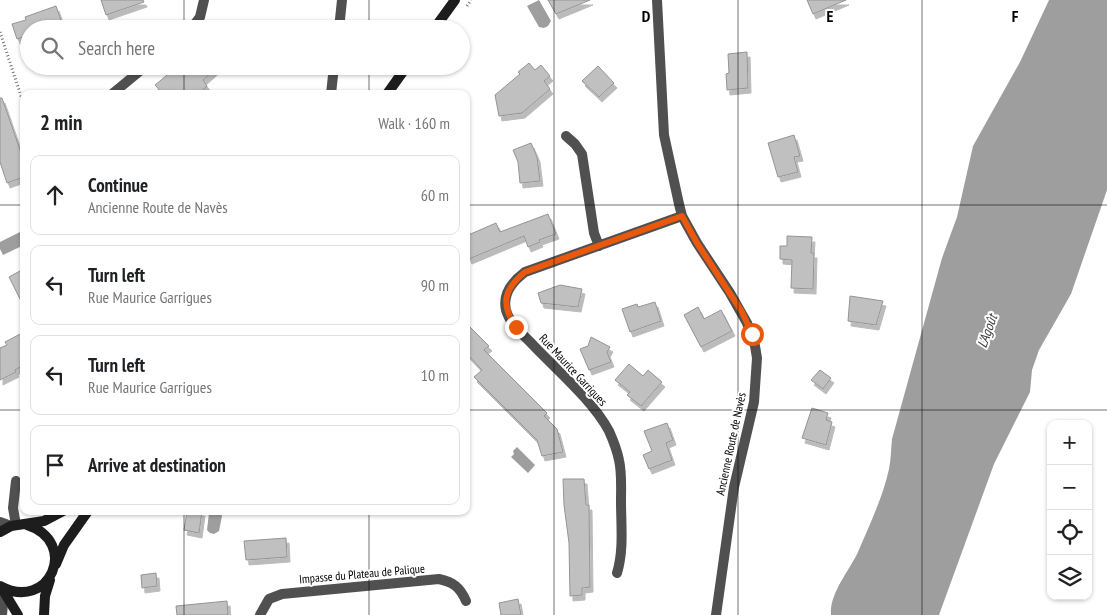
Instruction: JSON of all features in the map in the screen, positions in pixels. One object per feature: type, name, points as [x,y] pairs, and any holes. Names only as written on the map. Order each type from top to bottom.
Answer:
[{"type":"main road","points":[[441,20],[455,0]]},
{"type":"main road","points":[[390,90],[401,75]]},
{"type":"main road","points":[[0,532],[14,526],[44,521],[55,515]]},
{"type":"main road","points":[[2,589],[15,592],[31,592],[48,580],[64,545],[85,515]]},
{"type":"main road","points":[[27,525],[45,534],[55,551],[56,561],[45,596],[44,615]]},
{"type":"main road","points":[[2,589],[18,615]]},
{"type":"street","points":[[198,20],[204,0]]},
{"type":"street","points":[[340,20],[342,0]]},
{"type":"street","name":"Ancienne Route de Navès","points":[[656,0],[664,135],[682,216],[747,323],[755,346],[757,369],[754,402],[734,487],[716,615]]},
{"type":"street","points":[[117,90],[135,75]]},
{"type":"street","points":[[331,90],[333,75]]},
{"type":"street","points":[[566,136],[582,154],[594,233],[598,246]]},
{"type":"street","name":"Rue Maurice Garrigues","points":[[617,573],[621,551],[620,474],[619,460],[609,431],[588,402],[516,327],[506,309],[505,300],[508,290],[515,280],[525,272],[682,216]]},
{"type":"street","points":[[0,522],[14,526],[13,508],[16,481]]},
{"type":"street","name":"Impasse du Plateau de Palique","points":[[260,615],[269,599],[282,594],[439,579],[457,585],[466,601]]},
{"type":"street","points":[[2,589],[2,615]]},
{"type":"path","points":[[0,32],[20,93]]},
{"type":"water","points":[[539,0],[551,21],[544,28],[539,27],[527,6]]},
{"type":"water","name":"L'Agoût","points":[[1049,0],[1107,0],[1107,190],[1071,294],[1039,350],[1032,370],[1030,392],[994,464],[939,615],[831,615],[831,607],[836,591],[858,552],[883,490],[890,465],[892,439],[942,258],[957,217],[973,146],[1020,62]]},
{"type":"water","points":[[20,232],[20,247],[3,255],[0,249],[0,242]]},
{"type":"water","points":[[517,447],[535,465],[528,473],[511,457]]},
{"type":"water","points":[[209,515],[222,515],[219,531],[214,534],[207,530]]},
{"type":"building","points":[[101,0],[143,0],[144,2],[106,15]]},
{"type":"building","points":[[548,0],[590,0],[556,14]]},
{"type":"building","points":[[807,0],[846,0],[813,14]]},
{"type":"building","points":[[56,6],[61,20],[26,20],[25,17]]},
{"type":"building","points":[[20,22],[20,38],[17,39],[12,24]]},
{"type":"building","points":[[747,52],[748,88],[727,90],[726,74],[729,73],[728,54]]},
{"type":"building","points":[[529,63],[535,70],[541,65],[550,76],[544,81],[550,89],[522,113],[499,116],[495,95],[520,74],[518,72]]},
{"type":"building","points":[[598,66],[614,83],[599,97],[582,81]]},
{"type":"building","points":[[167,75],[209,75],[203,80],[207,86],[202,90],[159,90],[155,85]]},
{"type":"building","points":[[0,98],[2,98],[20,150],[20,178],[7,183],[0,162]]},
{"type":"building","points":[[794,135],[800,156],[794,157],[798,172],[778,177],[768,143]]},
{"type":"building","points":[[531,143],[537,157],[540,181],[520,183],[518,162],[513,150]]},
{"type":"building","points":[[548,214],[556,234],[539,240],[540,242],[528,247],[524,236],[470,259],[470,234],[496,223],[500,232]]},
{"type":"building","points":[[787,236],[812,237],[811,253],[814,253],[813,289],[791,288],[792,260],[780,259],[780,246],[787,246]]},
{"type":"building","points":[[20,271],[20,299],[9,277]]},
{"type":"building","points":[[560,285],[582,289],[578,307],[541,303],[538,293]]},
{"type":"building","points":[[850,296],[883,301],[876,325],[848,321]]},
{"type":"building","points":[[655,302],[661,321],[630,332],[622,309],[637,304],[638,307]]},
{"type":"building","points":[[698,307],[704,319],[721,310],[732,331],[701,347],[684,315]]},
{"type":"building","points":[[470,327],[489,346],[484,350],[547,413],[544,416],[557,429],[563,452],[542,456],[537,440],[474,377],[482,370],[470,357]]},
{"type":"building","points":[[20,334],[20,367],[15,370],[16,372],[0,380],[0,348],[7,345],[5,342]]},
{"type":"building","points":[[591,337],[610,347],[607,352],[611,362],[589,370],[580,349],[588,346]]},
{"type":"building","points":[[629,364],[643,376],[648,370],[662,382],[641,406],[627,395],[630,392],[615,380]]},
{"type":"building","points":[[820,370],[831,378],[823,389],[811,380]]},
{"type":"building","points":[[812,408],[828,413],[826,420],[832,422],[826,445],[802,438]]},
{"type":"building","points":[[667,423],[673,440],[666,443],[672,460],[649,469],[643,455],[652,451],[644,431]]},
{"type":"building","points":[[563,479],[584,479],[586,505],[589,505],[590,587],[582,588],[582,595],[570,596],[569,543]]},
{"type":"building","points":[[186,515],[201,515],[199,533],[184,530]]},
{"type":"building","points":[[286,538],[287,557],[246,560],[244,541]]},
{"type":"building","points":[[156,573],[157,586],[142,588],[141,575]]},
{"type":"building","points":[[518,599],[521,615],[501,615],[499,603]]},
{"type":"building","points":[[227,601],[228,615],[177,615],[176,606]]},
{"type":"route","points":[[516,327],[506,309],[505,300],[508,290],[515,280],[525,272],[682,216],[717,275],[742,312],[752,334]]}]
